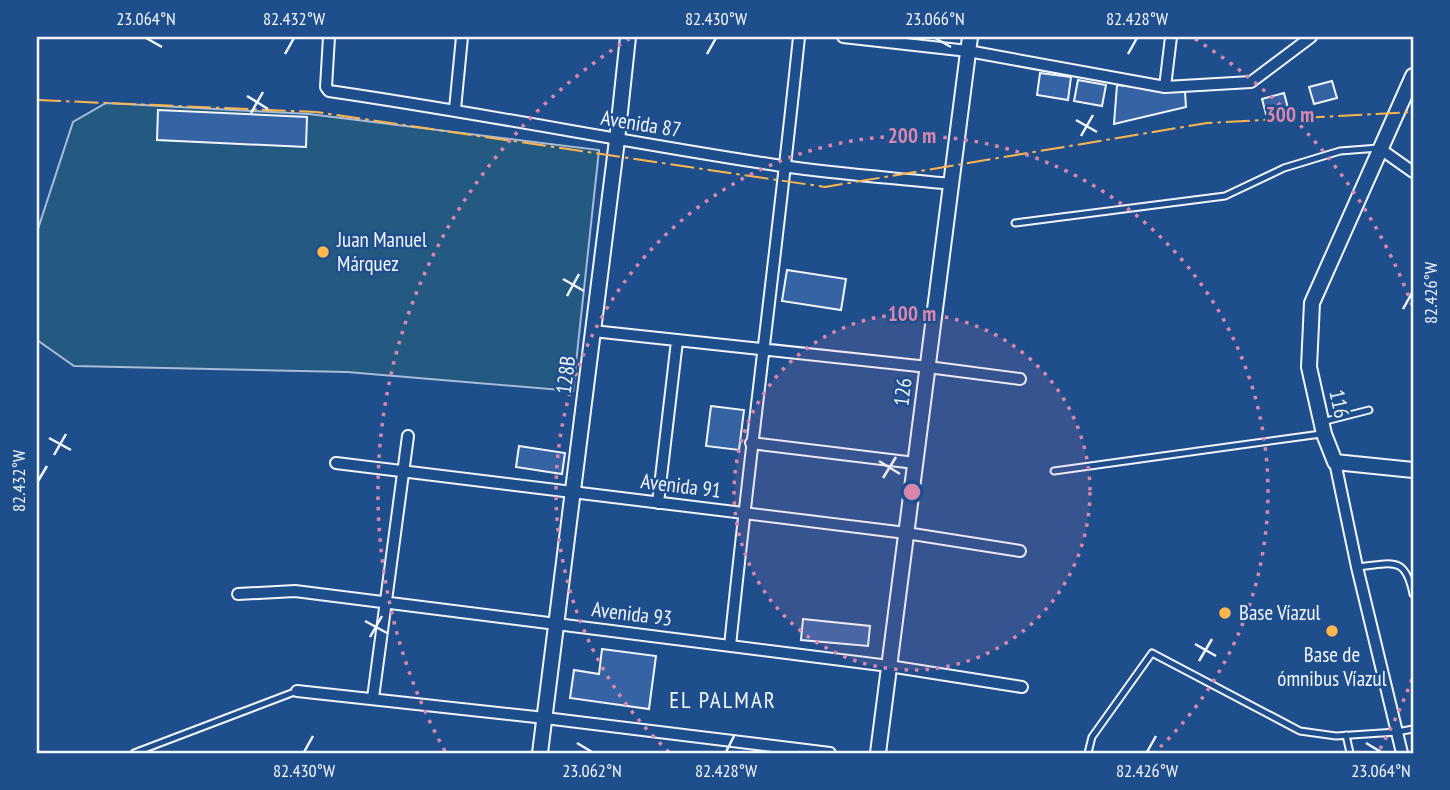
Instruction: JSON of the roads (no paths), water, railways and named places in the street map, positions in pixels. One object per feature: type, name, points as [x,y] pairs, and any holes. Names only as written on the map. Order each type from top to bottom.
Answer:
[{"type":"street","name":"Avenida 87","points":[[329,37],[327,89],[455,109],[617,140],[785,166],[951,184]]},
{"type":"street","points":[[455,109],[462,37]]},
{"type":"street","name":"128B","points":[[540,753],[628,37]]},
{"type":"street","points":[[730,646],[799,37]]},
{"type":"street","points":[[843,37],[969,41],[1165,87],[1251,82],[1311,37]]},
{"type":"street","points":[[1165,87],[1171,37]]},
{"type":"street","name":"126","points":[[878,753],[969,41]]},
{"type":"street","name":"116","points":[[1402,753],[1357,567],[1335,462],[1323,428],[1310,366],[1312,303],[1413,76]]},
{"type":"street","points":[[1379,148],[1413,172]]},
{"type":"street","points":[[593,331],[1020,379]]},
{"type":"street","points":[[658,503],[677,341]]},
{"type":"street","points":[[373,698],[408,436]]},
{"type":"street","points":[[751,443],[915,463]]},
{"type":"street","points":[[1335,462],[1413,470]]},
{"type":"street","name":"Avenida 91","points":[[336,463],[906,533],[1020,551]]},
{"type":"street","name":"Avenida 93","points":[[237,594],[295,591],[889,666],[1022,687]]},
{"type":"street","points":[[297,691],[830,753]]},
{"type":"lane","points":[[1015,223],[1225,196],[1284,168],[1340,151],[1379,148]]},
{"type":"lane","points":[[1054,471],[1323,428],[1369,410]]},
{"type":"lane","points":[[1357,567],[1395,563],[1411,575],[1413,594]]},
{"type":"lane","points":[[1088,753],[1092,737],[1152,653],[1300,731],[1346,735],[1413,729]]},
{"type":"lane","points":[[134,753],[297,691]]},
{"type":"lane","points":[[1346,735],[1350,753]]},
{"type":"place","name":"Juan Manuel Márquez","points":[[323,252]]},
{"type":"place","name":"Base Víazul","points":[[1225,613]]},
{"type":"place","name":"Base de ómnibus Víazul","points":[[1332,631]]},
{"type":"district","name":"EL PALMAR","points":[[723,700]]}]
